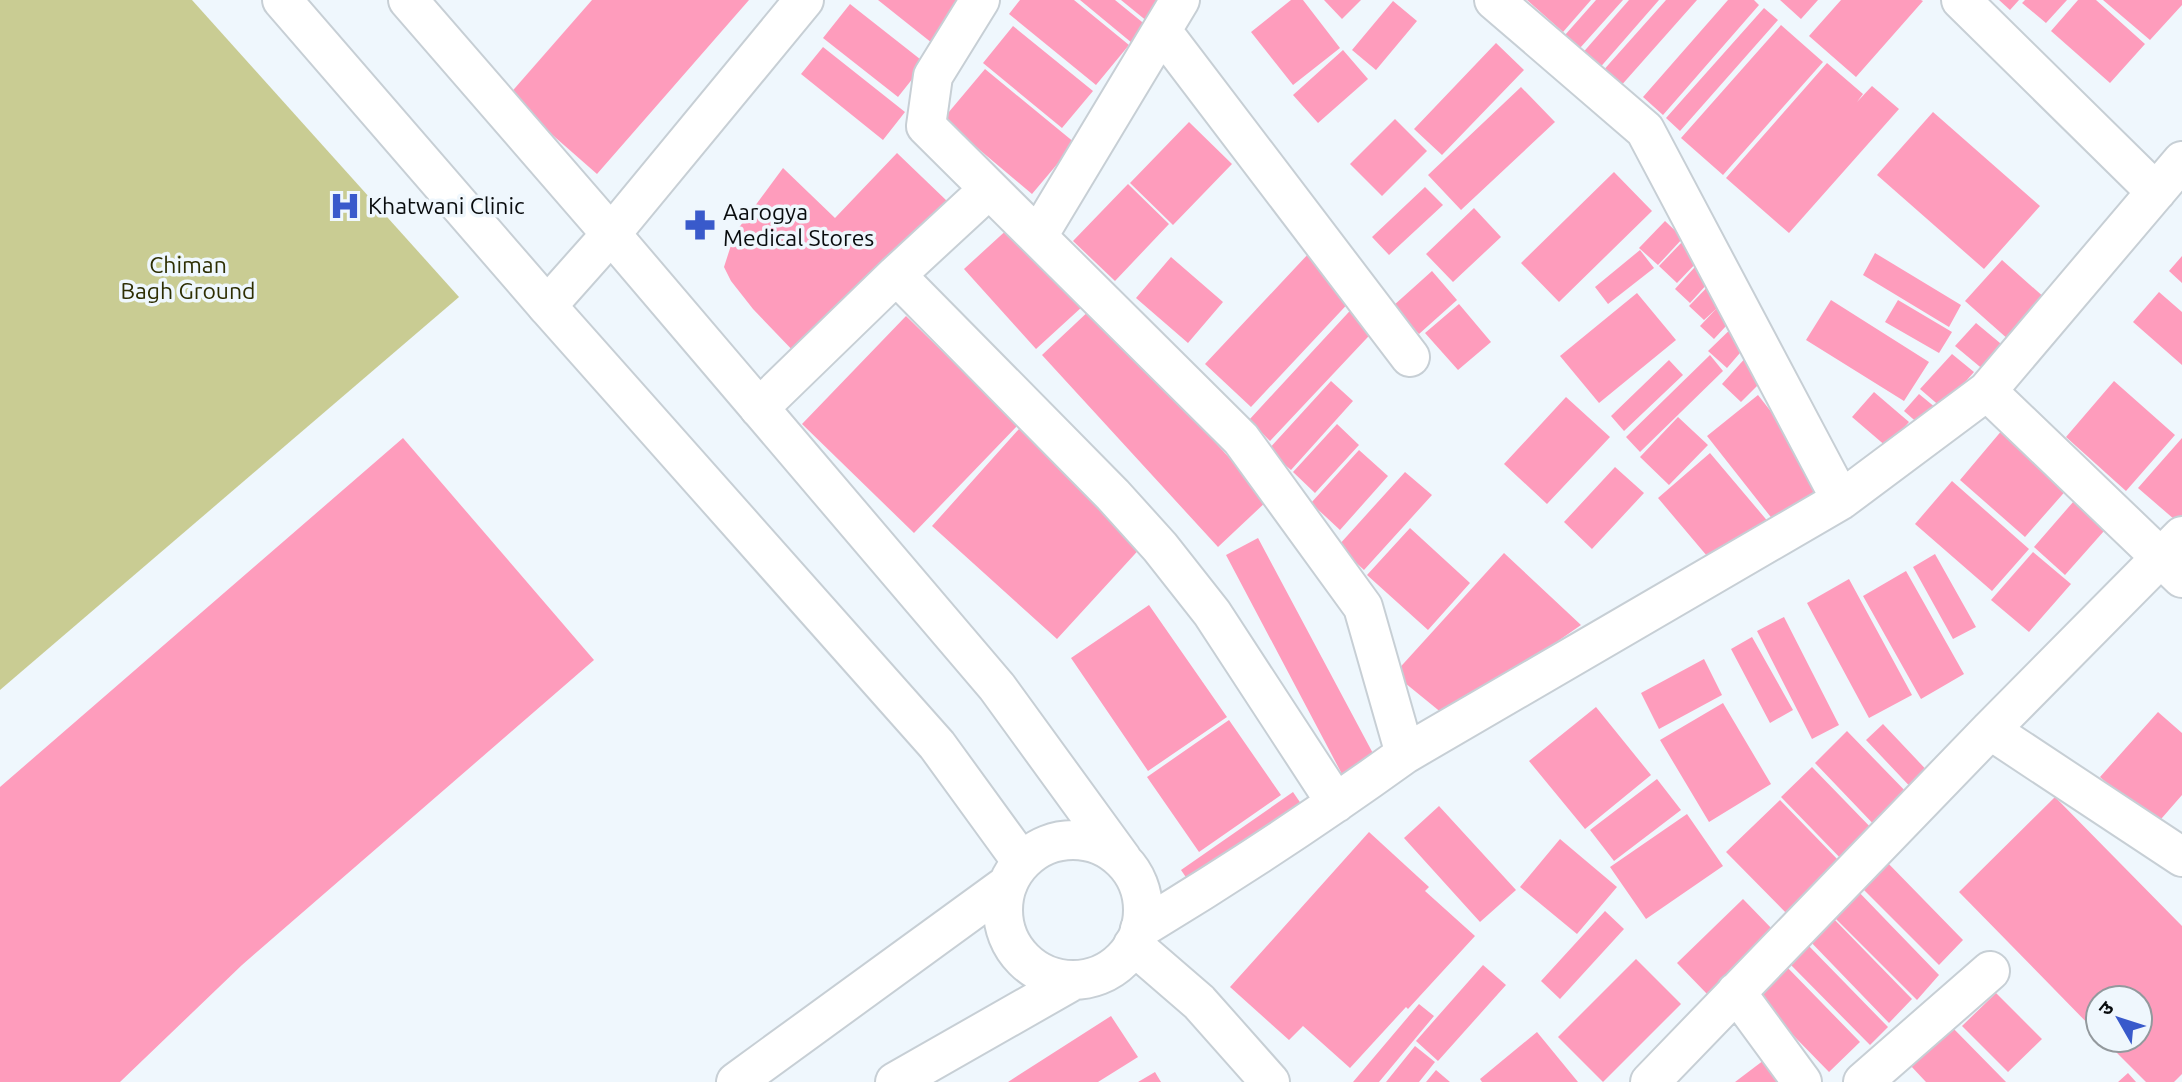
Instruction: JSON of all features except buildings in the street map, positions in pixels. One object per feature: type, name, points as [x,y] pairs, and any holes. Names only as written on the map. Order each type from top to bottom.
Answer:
[{"type":"street","points":[[282,0],[547,306],[937,745],[1015,873]]},
{"type":"street","points":[[408,0],[997,687],[1134,874],[1141,892],[1143,910],[1137,937],[1123,960],[1109,971],[1091,978],[1074,980],[1051,977],[1031,966],[1015,950],[1005,928],[1003,905],[1015,873]]},
{"type":"street","points":[[547,306],[611,234],[804,0]]},
{"type":"street","points":[[980,0],[933,76],[926,126],[1241,439],[1363,607],[1405,754]]},
{"type":"street","points":[[1494,0],[1645,130],[1841,500]]},
{"type":"street","points":[[1961,0],[2156,192]]},
{"type":"street","points":[[1038,236],[1171,16],[1409,358]]},
{"type":"street","points":[[1137,937],[1405,754],[1841,500],[1987,391],[2182,161]]},
{"type":"street","points":[[759,408],[989,189]]},
{"type":"street","points":[[896,275],[1113,495],[1160,547],[1212,613],[1336,803]]},
{"type":"street","points":[[1650,1082],[1990,730],[2175,558],[1987,391]]},
{"type":"street","points":[[1990,730],[2182,858]]},
{"type":"street","points":[[736,1082],[1015,873],[1039,848],[1060,841],[1082,840],[1104,847],[1122,859]]},
{"type":"street","points":[[1137,937],[1270,1082]]},
{"type":"street","points":[[1863,1082],[1990,971]]},
{"type":"street","points":[[895,1082],[1074,980]]},
{"type":"street","points":[[1736,992],[1802,1082]]},
{"type":"green space","name":"Chiman Bagh Ground","points":[[0,0],[192,0],[459,297],[0,690]]},
{"type":"place","name":"Khatwani Clinic","points":[[345,206]]},
{"type":"place","name":"Aarogya Medical Stores","points":[[700,225]]}]
